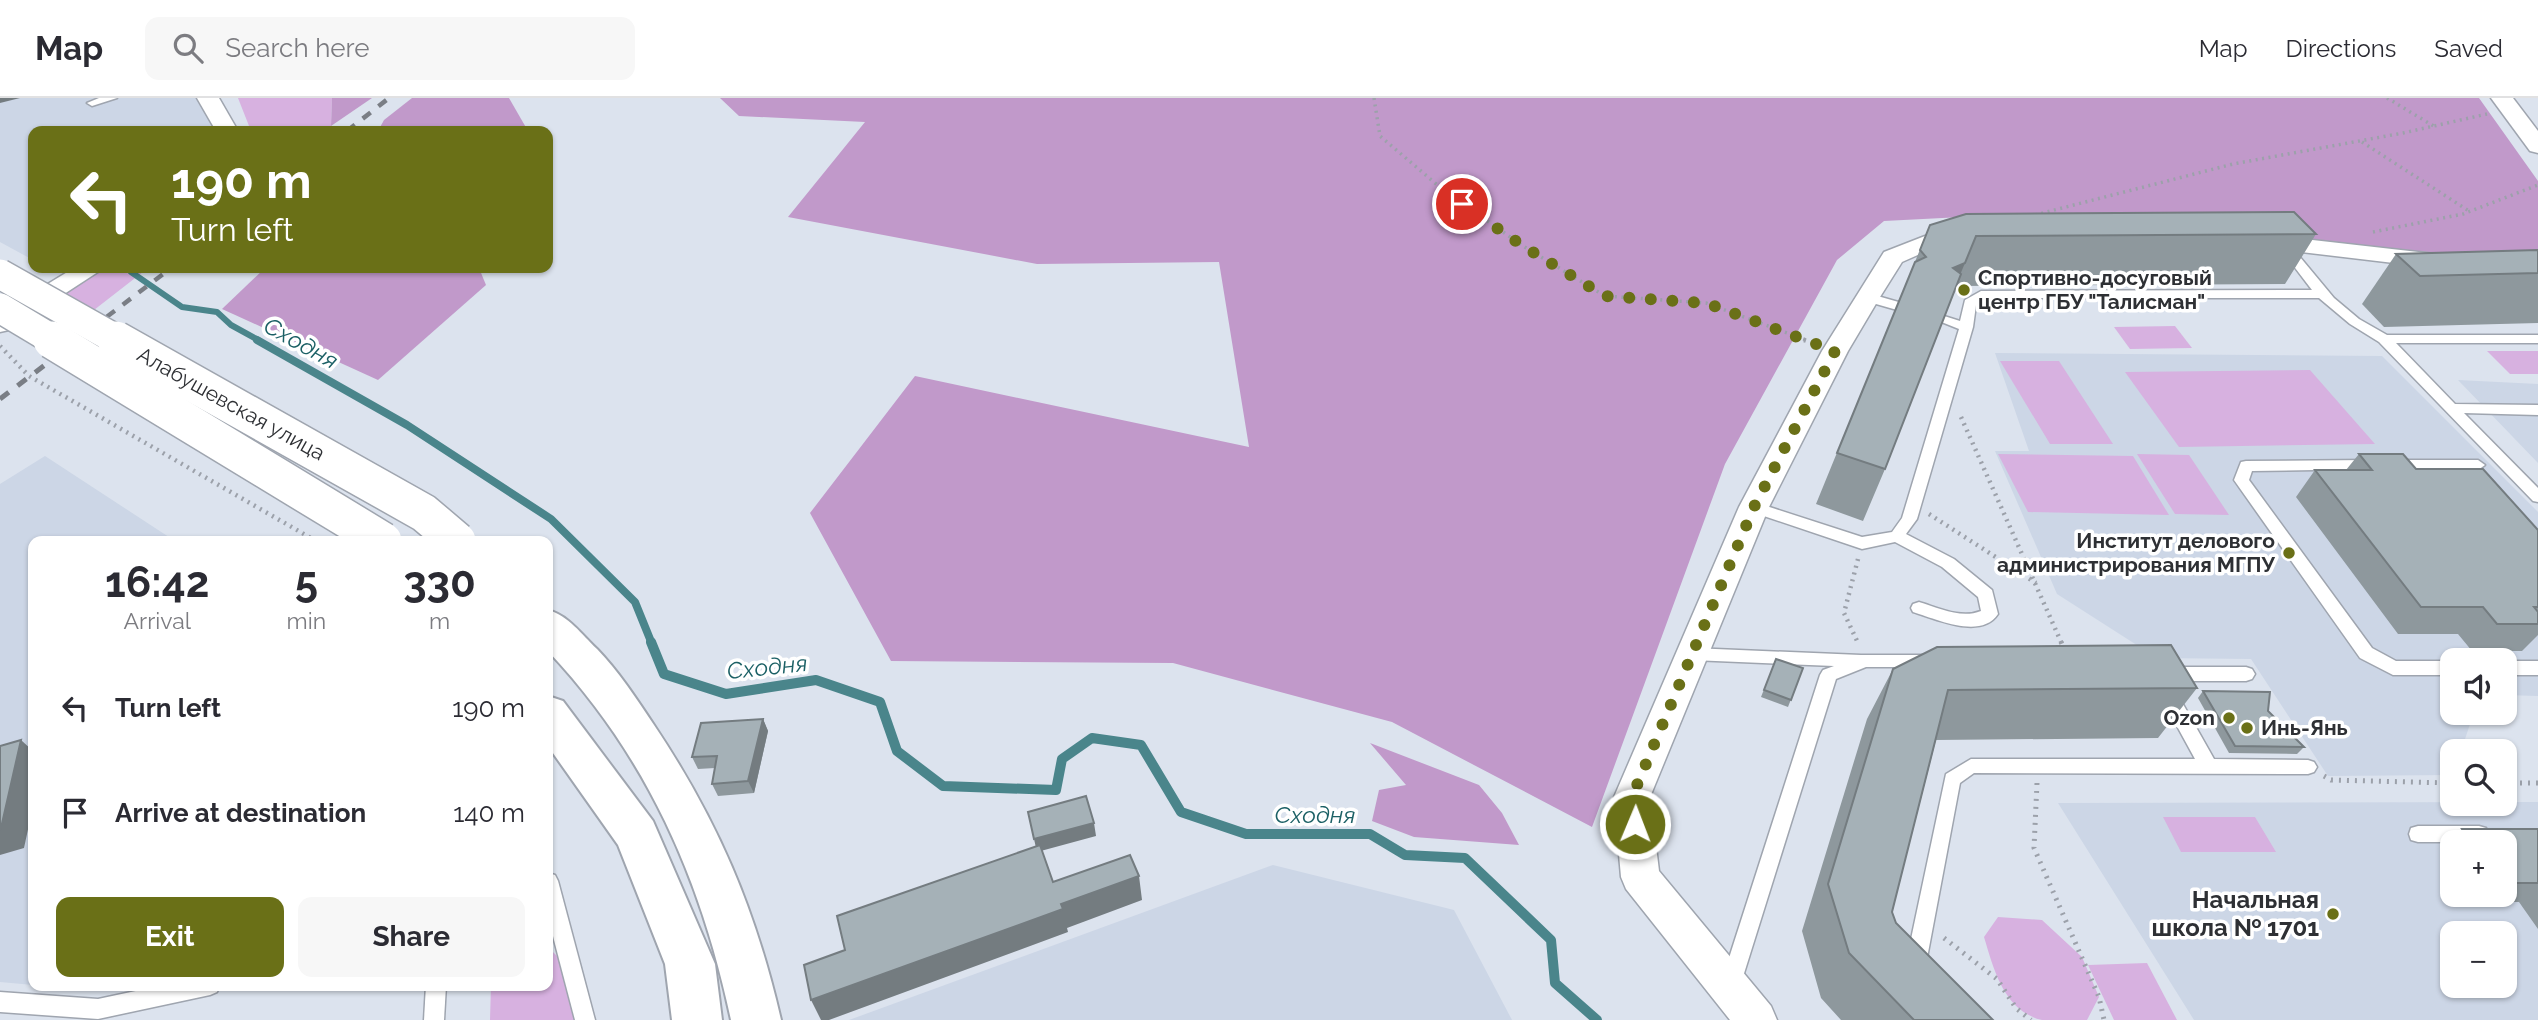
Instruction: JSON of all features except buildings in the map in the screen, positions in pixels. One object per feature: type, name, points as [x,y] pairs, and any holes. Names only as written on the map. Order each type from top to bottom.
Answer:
[{"type":"street","points":[[208,98],[224,126]]},
{"type":"street","points":[[2514,101],[2538,146]]},
{"type":"street","points":[[2237,240],[2469,265]]},
{"type":"street","points":[[1756,1020],[1640,877],[1632,797],[1754,507],[1835,351],[1893,257],[1925,243],[1996,241]]},
{"type":"street","points":[[0,324],[83,273]]},
{"type":"street","name":"Алабушевская улица","points":[[0,274],[425,513],[451,536]]},
{"type":"street","name":"Алабушевская улица","points":[[0,308],[375,536]]},
{"type":"street","points":[[553,630],[603,681],[677,796],[699,839],[742,957],[756,1020]]},
{"type":"street","points":[[553,720],[637,835],[690,964],[698,1020]]},
{"type":"lane","points":[[92,103],[112,98]]},
{"type":"lane","points":[[2282,243],[2319,294],[2361,327],[2384,339],[2538,497]]},
{"type":"lane","points":[[1897,536],[1909,519],[1966,327],[1970,303],[1986,294],[2319,294]]},
{"type":"lane","points":[[1867,298],[1897,306]]},
{"type":"lane","points":[[1941,319],[1966,327]]},
{"type":"lane","points":[[2384,339],[2538,340]]},
{"type":"lane","points":[[2451,408],[2538,410]]},
{"type":"lane","points":[[2440,668],[2393,668],[2366,653],[2241,480],[2246,466],[2478,465]]},
{"type":"lane","points":[[1754,507],[1862,543],[1897,536],[1948,563],[1986,594],[1990,614],[1977,622],[1919,608]]},
{"type":"lane","points":[[1692,654],[1947,661]]},
{"type":"lane","points":[[1729,989],[1829,675],[1865,660]]},
{"type":"lane","points":[[2517,668],[2538,668]]},
{"type":"lane","points":[[2208,766],[2157,674],[2246,674]]},
{"type":"lane","points":[[1926,980],[1917,958],[1952,779],[1971,766],[2308,767]]},
{"type":"lane","points":[[2418,834],[2440,834]]},
{"type":"lane","points":[[553,900],[585,1020]]},
{"type":"lane","points":[[0,1002],[98,1009],[182,991]]},
{"type":"lane","points":[[434,1020],[436,991]]},
{"type":"path","points":[[1374,98],[1380,136],[1442,189],[1523,246],[1605,296],[1706,303],[1835,351]]},
{"type":"path","points":[[2387,98],[2438,128]]},
{"type":"path","points":[[2024,218],[2140,184],[2438,128],[2514,101]]},
{"type":"path","points":[[2362,142],[2469,211]]},
{"type":"path","points":[[2370,233],[2469,211],[2538,185]]},
{"type":"path","points":[[0,346],[29,376],[307,536]]},
{"type":"path","points":[[1948,388],[2066,652]]},
{"type":"path","points":[[1913,505],[2037,584]]},
{"type":"path","points":[[1862,543],[1844,613],[1865,660]]},
{"type":"path","points":[[2038,766],[2034,848],[2099,997],[2104,1020]]},
{"type":"path","points":[[2308,767],[2331,780],[2440,783]]},
{"type":"path","points":[[2517,783],[2538,783]]},
{"type":"path","points":[[1924,922],[1997,979],[2016,1008],[2031,1020]]},
{"type":"shaded area","points":[[0,98],[198,98],[212,126],[28,126],[28,257],[0,242]]},
{"type":"shaded area","points":[[238,98],[332,98],[331,126],[249,126]]},
{"type":"shaded area","points":[[332,98],[372,98],[331,126]]},
{"type":"shaded area","points":[[412,98],[509,98],[525,126],[381,126],[384,120]]},
{"type":"shaded area","points":[[720,98],[2479,98],[2538,181],[2538,261],[1962,217],[1884,221],[1837,260],[1725,464],[1592,827],[1392,722],[1173,663],[891,661],[810,513],[915,376],[1249,447],[1219,262],[1037,264],[788,217],[865,122],[739,116]]},
{"type":"shaded area","points":[[93,273],[142,273],[94,310],[62,291]]},
{"type":"shaded area","points":[[260,273],[481,273],[486,285],[378,380],[222,309]]},
{"type":"shaded area","points":[[2175,326],[2192,348],[2130,349],[2114,327]]},
{"type":"shaded area","points":[[2487,351],[2538,351],[2538,374],[2510,374]]},
{"type":"shaded area","name":"Институт делового администрирования МГПУ","points":[[1995,353],[2382,356],[2538,512],[2538,696],[2517,695],[2517,648],[2440,648],[2440,725],[2470,725],[2465,739],[2440,739],[2440,775],[2328,776],[2251,659],[2157,658],[2057,594],[1995,451],[2029,451]]},
{"type":"shaded area","points":[[2000,361],[2059,361],[2113,444],[2050,444]]},
{"type":"shaded area","points":[[2310,370],[2375,444],[2179,447],[2125,372]]},
{"type":"shaded area","points":[[2458,380],[2538,384],[2538,463],[2487,410]]},
{"type":"shaded area","points":[[1998,454],[2133,456],[2169,515],[2028,512]]},
{"type":"shaded area","points":[[2137,454],[2189,455],[2229,515],[2175,514]]},
{"type":"shaded area","points":[[45,456],[167,536],[28,536],[28,985],[0,982],[0,484]]},
{"type":"shaded area","points":[[1370,743],[1479,785],[1502,813],[1519,845],[1414,837],[1372,821],[1379,790],[1406,785]]},
{"type":"shaded area","name":"Начальная школа № 1701","points":[[2440,802],[2440,816],[2517,816],[2517,802],[2538,802],[2538,1020],[2194,1020],[2058,803]]},
{"type":"shaded area","points":[[2163,817],[2255,817],[2276,852],[2181,852]]},
{"type":"shaded area","points":[[1273,865],[1454,910],[1512,1020],[849,1020]]},
{"type":"shaded area","points":[[1998,917],[2042,920],[2082,957],[2099,997],[2087,1020],[2042,1020],[2018,1008],[2002,988],[1984,937]]},
{"type":"shaded area","points":[[553,952],[562,961],[592,1020],[490,1020],[491,991],[553,991]]},
{"type":"shaded area","points":[[2147,963],[2177,1020],[2114,1020],[2088,965]]},
{"type":"waterway","name":"Сходня","points":[[132,273],[182,307],[217,312],[231,325],[260,341]]},
{"type":"waterway","name":"Сходня","points":[[257,340],[407,425],[551,519],[635,602],[652,644]]},
{"type":"waterway","name":"Сходня","points":[[651,642],[664,674],[726,694],[816,680],[880,702],[897,751],[943,786],[1056,790],[1062,759],[1092,738],[1141,745],[1181,812],[1246,834],[1370,834],[1405,855],[1465,858],[1551,940],[1555,983],[1597,1020]]},
{"type":"railway","points":[[353,126],[389,98]]},
{"type":"railway","points":[[75,341],[164,273]]},
{"type":"railway","points":[[0,399],[78,340]]},
{"type":"place","name":"Спортивно-досуговый центр ГБУ \"Талисман\"","points":[[1964,290]]},
{"type":"place","name":"Институт делового администрирования МГПУ","points":[[2289,553]]},
{"type":"place","name":"Ozon","points":[[2229,718]]},
{"type":"place","name":"Инь-Янь","points":[[2247,728]]},
{"type":"place","name":"Начальная школа № 1701","points":[[2333,914]]},
{"type":"route","points":[[1462,204],[1523,246],[1605,296],[1706,303],[1835,351],[1754,507],[1632,797],[1635,824]]}]
